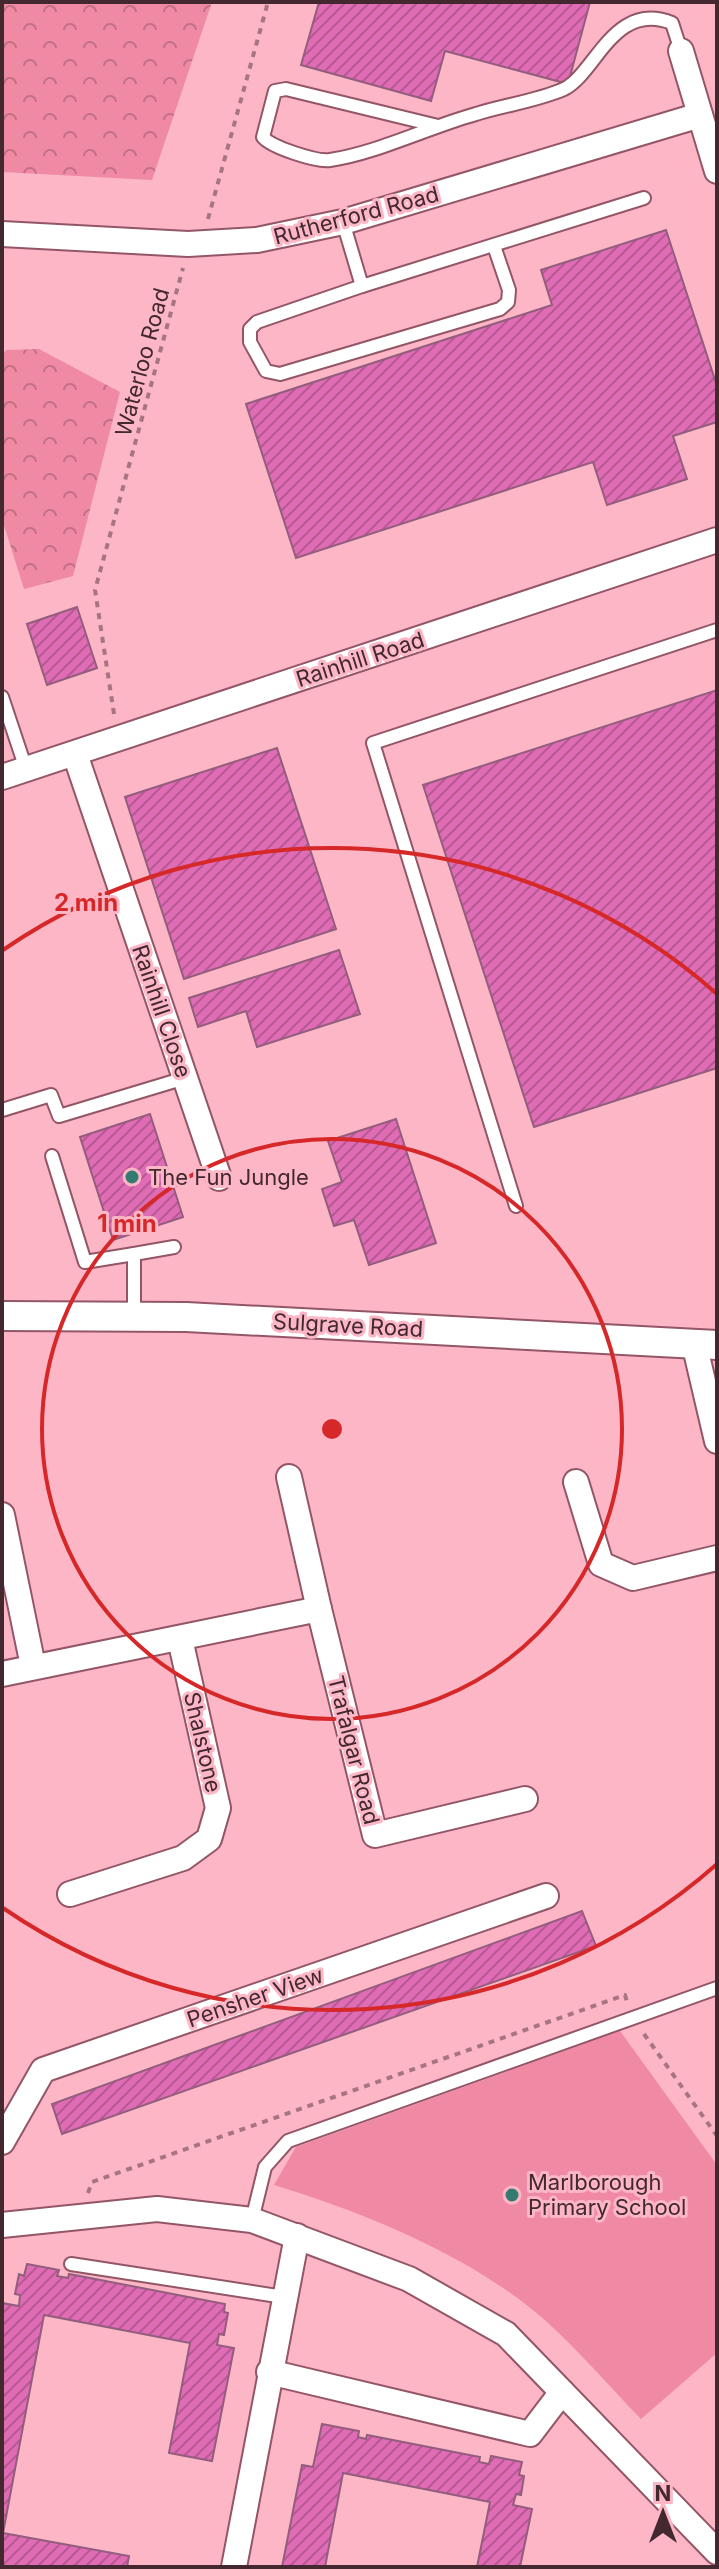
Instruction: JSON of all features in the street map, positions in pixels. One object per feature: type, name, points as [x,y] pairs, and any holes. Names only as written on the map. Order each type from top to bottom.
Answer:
[{"type":"street","points":[[681,51],[717,171]]},
{"type":"street","name":"Rutherford Road","points":[[2,234],[188,244],[257,240],[343,222],[700,115]]},
{"type":"street","name":"Rainhill Road","points":[[2,777],[717,540]]},
{"type":"street","name":"Rainhill Close","points":[[75,754],[219,1178]]},
{"type":"street","name":"Sulgrave Road","points":[[2,1316],[134,1317],[705,1344],[717,1441]]},
{"type":"street","name":"Trafalgar Road","points":[[289,1477],[375,1835],[525,1799]]},
{"type":"street","points":[[576,1482],[601,1564],[633,1578],[717,1558]]},
{"type":"street","points":[[2,1515],[33,1666]]},
{"type":"street","points":[[2,1674],[319,1609]]},
{"type":"street","name":"Shalstone","points":[[70,1894],[183,1858],[209,1839],[218,1808],[180,1639]]},
{"type":"street","name":"Pensher View","points":[[2,2142],[43,2070],[546,1896]]},
{"type":"street","points":[[2,2225],[157,2209],[252,2220],[409,2279],[506,2334],[717,2552]]},
{"type":"street","points":[[234,2567],[297,2236]]},
{"type":"street","points":[[269,2372],[530,2434],[562,2392]]},
{"type":"lane","points":[[438,126],[286,89],[275,91],[263,137],[269,145],[327,161],[567,88],[602,41],[617,27],[641,16],[661,16],[672,23],[681,51]]},
{"type":"lane","points":[[494,246],[509,290],[508,302],[500,309],[280,374],[266,371],[258,361],[250,342],[250,329],[257,322],[362,286],[644,198]]},
{"type":"lane","points":[[343,222],[362,286]]},
{"type":"lane","points":[[516,1206],[373,743],[717,630]]},
{"type":"lane","points":[[2,697],[26,769]]},
{"type":"lane","points":[[2,1110],[51,1095],[59,1116],[185,1078]]},
{"type":"lane","points":[[52,1156],[85,1262],[174,1247]]},
{"type":"lane","points":[[134,1254],[134,1317]]},
{"type":"lane","points":[[252,2220],[265,2167],[288,2141],[717,1988]]},
{"type":"lane","points":[[71,2264],[284,2297]]},
{"type":"path","name":"Waterloo Road","points":[[118,740],[95,590],[173,315],[188,244],[207,224],[268,2]]},
{"type":"path","points":[[81,2215],[92,2182],[625,1995],[633,2018],[717,2136]]},
{"type":"green space","points":[[2,2],[212,2],[152,180],[2,172]]},
{"type":"green space","points":[[39,349],[120,392],[73,576],[24,589],[2,519],[2,355],[6,350]]},
{"type":"green space","name":"Marlborough Primary School","points":[[620,2031],[717,2165],[717,2353],[641,2419],[547,2322],[486,2277],[453,2257],[382,2224],[274,2185],[296,2147]]},
{"type":"building","points":[[319,2],[590,2],[568,84],[445,51],[431,101],[301,65]]},
{"type":"building","points":[[666,230],[717,386],[717,422],[673,436],[687,479],[607,505],[593,462],[296,558],[246,404],[552,305],[541,270]]},
{"type":"building","points":[[77,607],[97,668],[47,685],[27,624]]},
{"type":"building","points":[[717,690],[717,1068],[534,1127],[423,785]]},
{"type":"building","points":[[277,748],[336,929],[184,979],[125,797]]},
{"type":"building","points":[[339,950],[360,1014],[257,1047],[246,1011],[198,1027],[189,998]]},
{"type":"building","name":"The Fun Jungle","points":[[150,1114],[183,1217],[113,1240],[80,1137]]},
{"type":"building","points":[[396,1119],[436,1243],[369,1265],[354,1220],[334,1226],[322,1189],[342,1182],[328,1141]]},
{"type":"building","points":[[582,1911],[596,1946],[62,2134],[52,2104]]},
{"type":"building","points":[[27,2264],[59,2270],[57,2276],[68,2278],[69,2274],[225,2304],[224,2312],[228,2313],[224,2335],[219,2334],[217,2345],[234,2348],[212,2461],[169,2453],[190,2343],[44,2315],[3,2533],[129,2556],[127,2567],[2,2567],[2,2303],[19,2306],[20,2295],[15,2294],[19,2274],[24,2276]]},
{"type":"building","points":[[322,2424],[359,2431],[358,2437],[366,2439],[367,2435],[480,2457],[479,2462],[489,2464],[491,2456],[522,2462],[519,2475],[524,2476],[521,2495],[516,2494],[513,2505],[532,2509],[520,2567],[477,2567],[490,2502],[343,2473],[325,2567],[282,2567],[302,2465],[313,2467]]},
{"type":"place","name":"The Fun Jungle","points":[[132,1177]]},
{"type":"place","name":"Marlborough Primary School","points":[[512,2195]]}]
